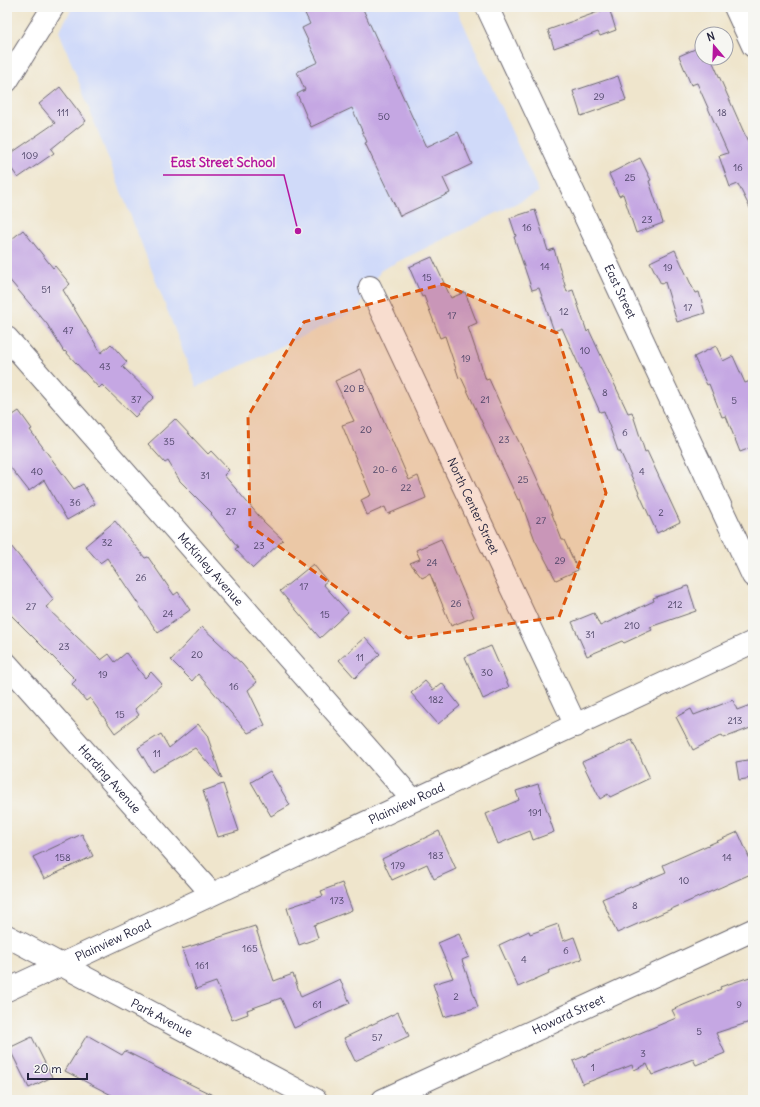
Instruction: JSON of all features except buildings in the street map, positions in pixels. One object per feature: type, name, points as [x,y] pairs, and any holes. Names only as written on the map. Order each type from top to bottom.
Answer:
[{"type":"street","points":[[7,81],[53,7]]},
{"type":"street","points":[[734,7],[753,46]]},
{"type":"street","name":"East Street","points":[[494,10],[753,576]]},
{"type":"street","name":"North Center Street","points":[[370,287],[576,726]]},
{"type":"street","name":"McKinley Avenue","points":[[7,338],[413,800]]},
{"type":"street","name":"Plainview Road","points":[[7,990],[413,800],[576,726],[753,642]]},
{"type":"street","name":"Harding Avenue","points":[[7,664],[212,894]]},
{"type":"street","name":"Howard Street","points":[[383,1100],[753,930]]},
{"type":"street","name":"Park Avenue","points":[[7,936],[316,1100]]},
{"type":"highlighted area","points":[[443,284],[557,333],[606,493],[559,617],[408,638],[250,526],[248,416],[304,322]]},
{"type":"shaded area","points":[[73,7],[456,7],[539,192],[381,270],[357,310],[197,387],[59,31]]},
{"type":"place","name":"East Street School","points":[[298,231]]}]
